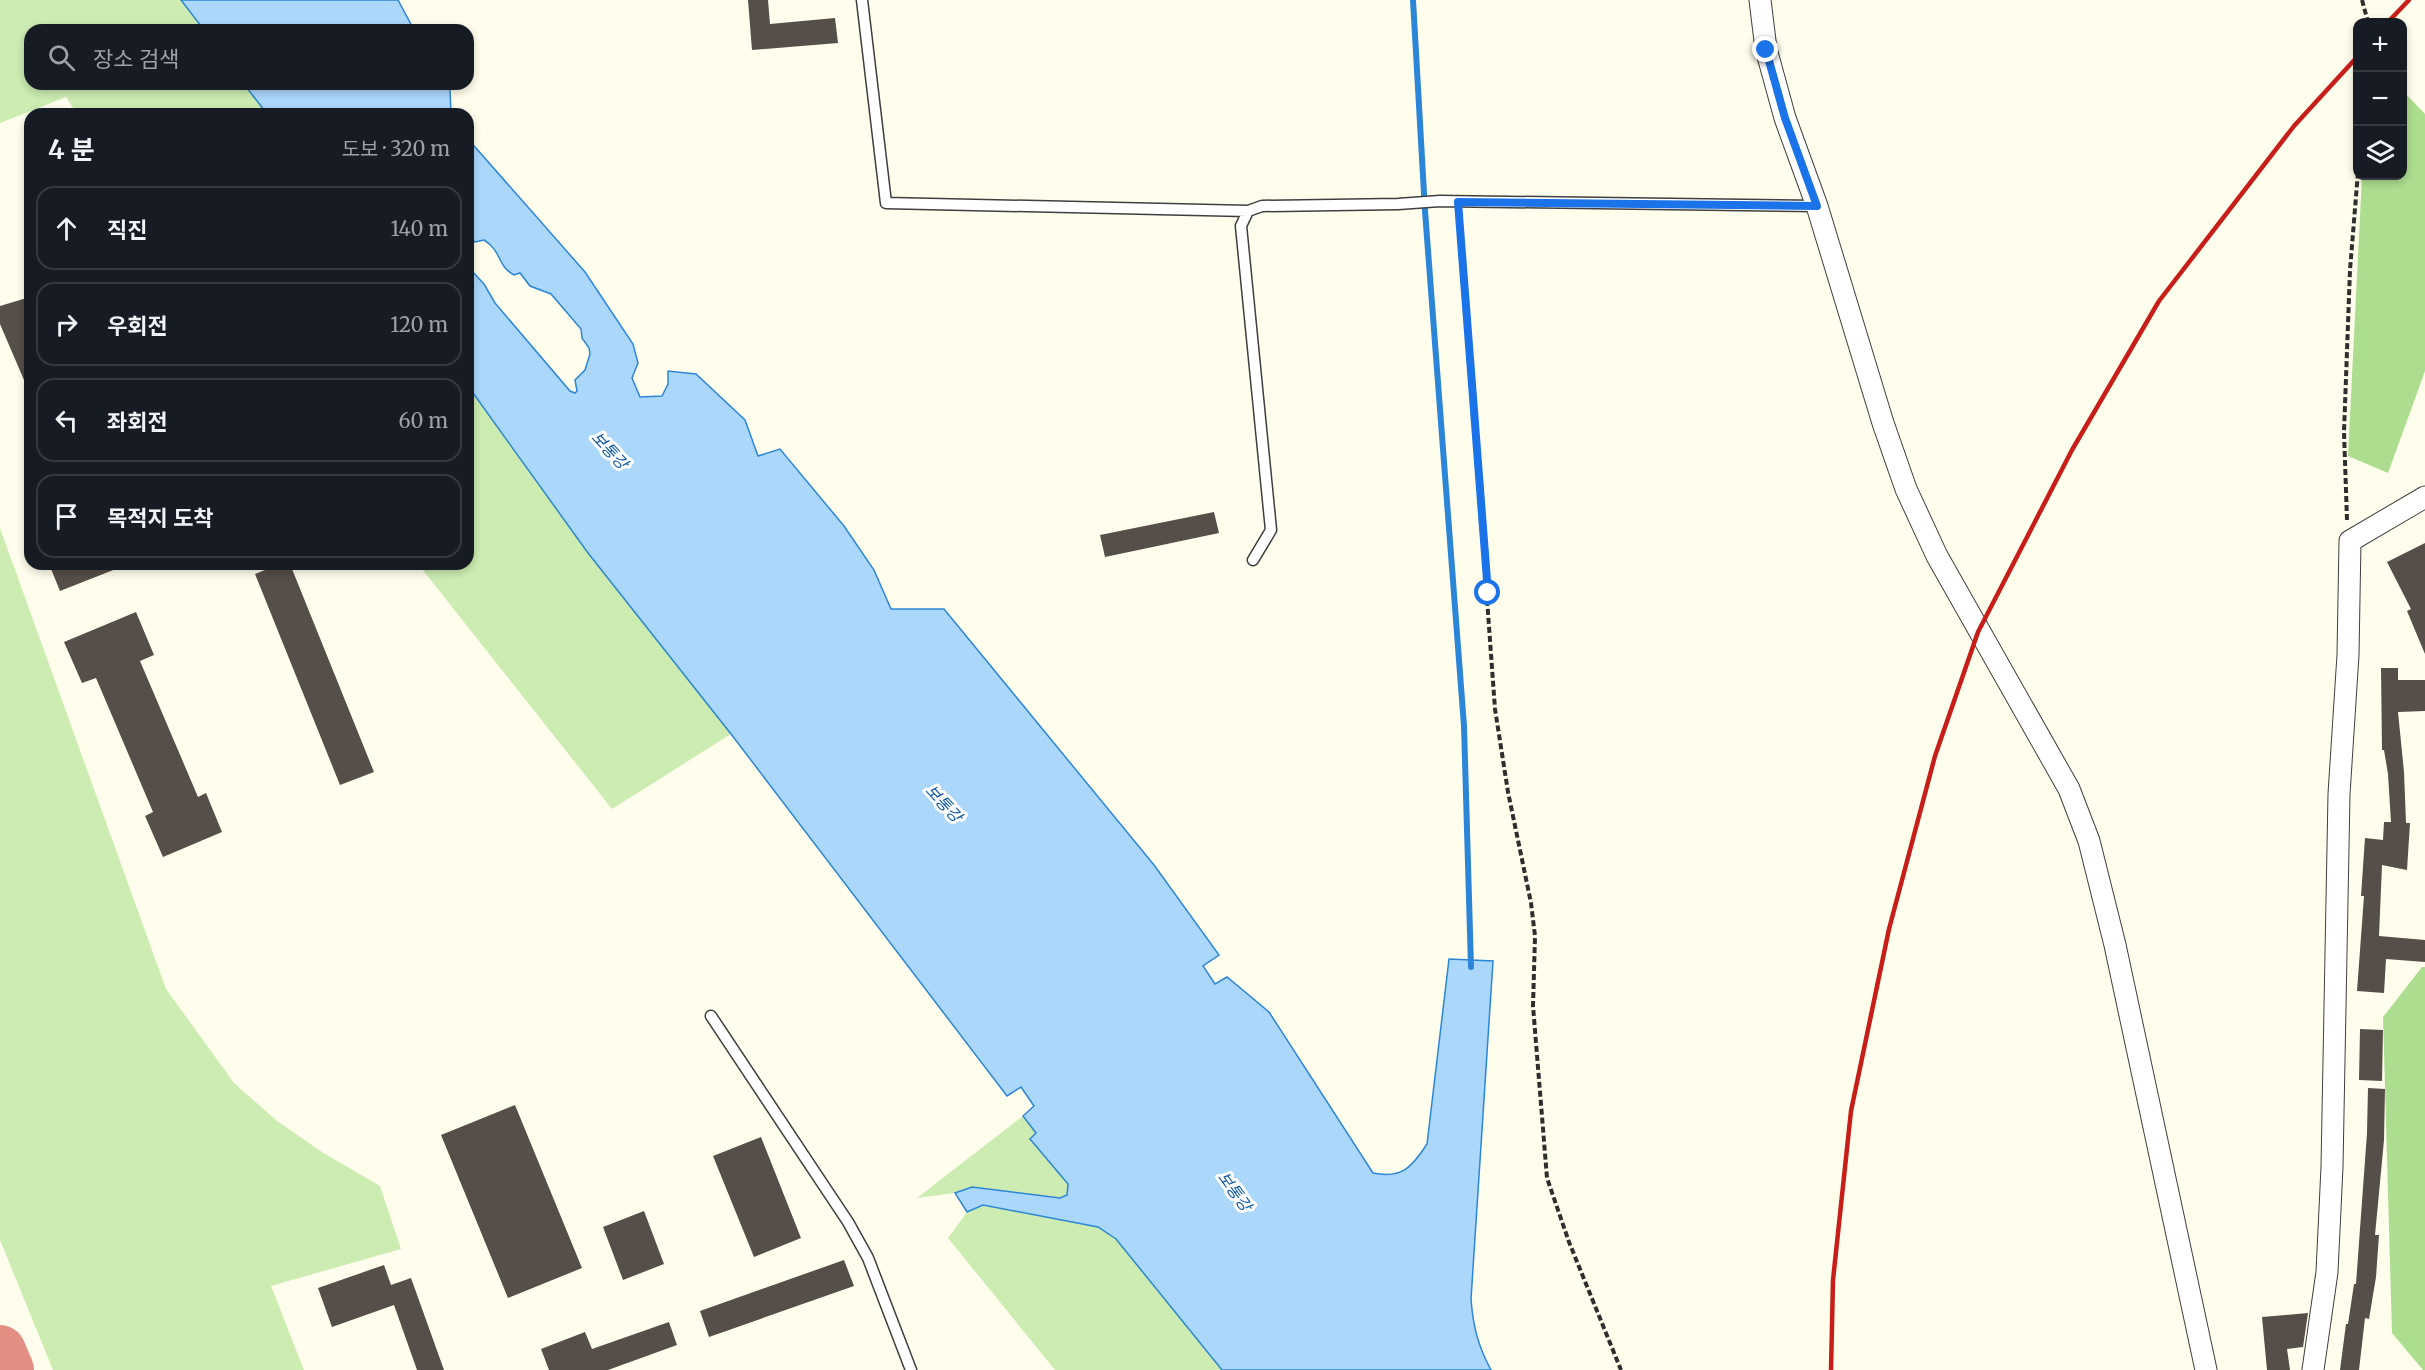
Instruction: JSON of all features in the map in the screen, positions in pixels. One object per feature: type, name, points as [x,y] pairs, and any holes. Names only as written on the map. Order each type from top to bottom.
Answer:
[{"type":"street","points":[[1760,0],[1766,50],[1777,91],[1817,206],[1883,423],[1906,489],[1937,556],[2069,789],[2089,841],[2112,934],[2206,1370]]},
{"type":"street","points":[[2313,1370],[2328,1260],[2332,1167],[2339,794],[2348,655],[2350,541],[2425,497]]},
{"type":"lane","points":[[862,0],[886,203],[1248,211],[1262,206],[1398,204],[1440,201],[1817,206]]},
{"type":"lane","points":[[1248,211],[1241,226],[1271,530],[1252,560]]},
{"type":"lane","points":[[711,1016],[848,1222],[868,1258],[911,1370]]},
{"type":"path","points":[[2362,0],[2367,18]]},
{"type":"path","points":[[2350,541],[2345,510],[2344,432],[2350,270],[2357,180]]},
{"type":"path","points":[[1458,202],[1495,709],[1535,936],[1533,1006],[1547,1178],[1569,1242],[1621,1370]]},
{"type":"green space","points":[[0,0],[181,0],[199,24],[24,24],[24,90],[249,90],[262,108],[73,108],[66,97],[38,108],[24,108],[24,114],[0,123]]},
{"type":"green space","points":[[2407,95],[2425,114],[2425,371],[2388,473],[2348,456],[2362,180],[2407,180]]},
{"type":"green space","points":[[474,394],[588,553],[731,734],[612,809],[423,570],[474,570]]},
{"type":"green space","points":[[0,528],[166,989],[234,1083],[277,1121],[322,1152],[380,1186],[401,1249],[271,1286],[304,1370],[53,1370],[0,1240]]},
{"type":"green space","points":[[2422,967],[2425,967],[2425,1370],[2392,1333],[2383,1017]]},
{"type":"green space","points":[[1023,1116],[1036,1133],[1030,1139],[1068,1184],[1067,1195],[1060,1198],[972,1187],[955,1193],[917,1198]]},
{"type":"green space","points":[[983,1205],[1098,1227],[1116,1239],[1222,1370],[1055,1370],[948,1238],[967,1212]]},
{"type":"water","points":[[181,0],[398,0],[411,24],[199,24]]},
{"type":"water","points":[[249,90],[450,90],[451,108],[262,108]]},
{"type":"water","name":"보통강","points":[[474,146],[585,272],[633,344],[638,363],[632,378],[640,397],[662,396],[668,384],[668,371],[696,374],[745,420],[758,456],[780,449],[844,526],[874,570],[891,609],[944,609],[1154,865],[1219,955],[1203,966],[1215,984],[1227,977],[1269,1012],[1373,1173],[1399,1173],[1411,1165],[1427,1144],[1449,959],[1493,961],[1471,1299],[1477,1336],[1491,1370],[1222,1370],[1116,1239],[1098,1227],[983,1205],[967,1212],[955,1193],[972,1187],[1060,1198],[1067,1195],[1068,1184],[1030,1139],[1036,1133],[1023,1116],[1034,1106],[1021,1087],[1007,1096],[731,734],[588,553],[474,394],[474,273],[484,284],[495,303],[570,391],[575,393],[577,391],[575,380],[585,370],[590,354],[582,338],[581,329],[551,294],[530,286],[520,273],[514,275],[509,271],[490,244],[484,240],[475,242]]},
{"type":"building","points":[[748,0],[768,0],[770,24],[835,18],[838,43],[752,50]]},
{"type":"building","points":[[24,299],[24,380],[0,324],[0,306]]},
{"type":"building","points":[[1214,512],[1219,533],[1105,557],[1100,535]]},
{"type":"building","points":[[2425,543],[2425,654],[2407,611],[2411,609],[2387,562]]},
{"type":"building","points":[[51,570],[113,570],[60,591]]},
{"type":"building","points":[[265,570],[292,570],[374,772],[340,785],[255,574]]},
{"type":"building","points":[[136,612],[154,655],[140,661],[198,797],[206,793],[222,832],[163,857],[145,816],[153,812],[96,678],[82,683],[64,642]]},
{"type":"building","points":[[2381,668],[2398,668],[2398,680],[2425,680],[2425,711],[2398,712],[2406,823],[2410,823],[2407,870],[2382,865],[2379,936],[2425,940],[2425,962],[2386,959],[2384,993],[2357,991],[2364,896],[2361,896],[2365,838],[2383,840],[2384,822],[2391,822],[2388,774],[2384,750],[2382,750]]},
{"type":"building","points":[[2360,1029],[2383,1030],[2382,1081],[2359,1080]]},
{"type":"building","points":[[2368,1088],[2385,1089],[2384,1140],[2375,1235],[2379,1235],[2376,1277],[2369,1319],[2365,1318],[2359,1370],[2340,1370],[2346,1324],[2348,1324],[2354,1284],[2356,1284]]},
{"type":"building","points":[[515,1105],[582,1268],[508,1298],[441,1135]]},
{"type":"building","points":[[761,1137],[801,1238],[754,1257],[713,1156]]},
{"type":"building","points":[[644,1211],[664,1264],[623,1280],[603,1227]]},
{"type":"building","points":[[844,1260],[854,1286],[709,1337],[700,1311]]},
{"type":"building","points":[[384,1265],[391,1285],[411,1278],[444,1370],[417,1370],[394,1305],[332,1327],[318,1288]]},
{"type":"building","points":[[2308,1313],[2303,1347],[2287,1349],[2290,1370],[2267,1370],[2262,1317]]},
{"type":"building","points":[[669,1322],[677,1345],[608,1370],[549,1370],[541,1349],[585,1332],[592,1349]]},
{"type":"waterway","points":[[1413,0],[1425,211],[1464,726],[1471,967]]},
{"type":"taxiway","points":[[0,1351],[8,1370]]},
{"type":"railway","points":[[2392,18],[2409,0]]},
{"type":"railway","points":[[1831,1370],[1833,1280],[1851,1111],[1889,929],[1935,756],[1978,632],[2072,450],[2159,301],[2294,126],[2353,61]]},
{"type":"route","points":[[1488,593],[1458,202],[1817,206],[1785,118],[1766,50]]}]
